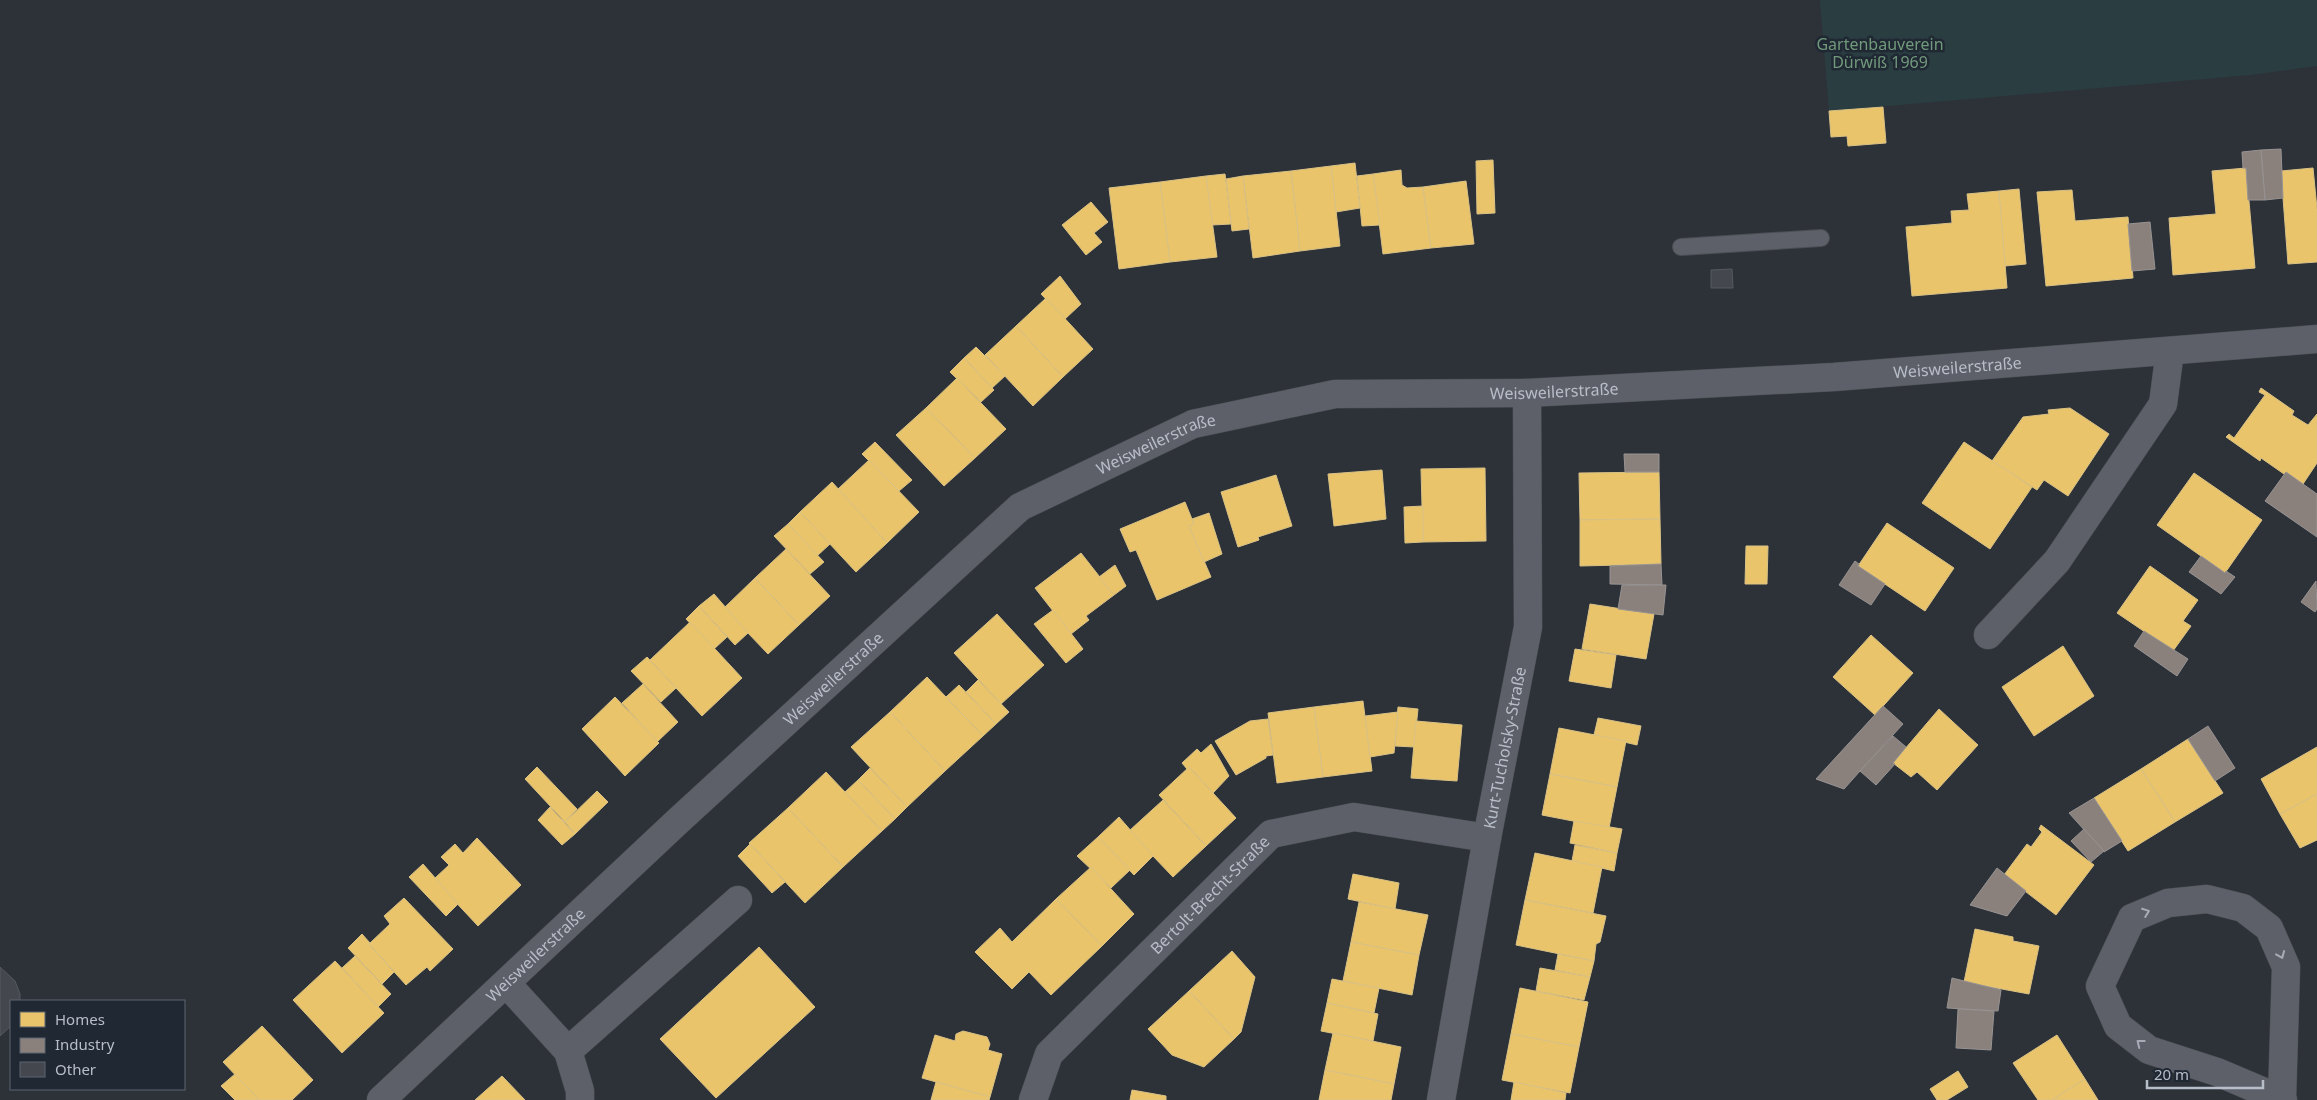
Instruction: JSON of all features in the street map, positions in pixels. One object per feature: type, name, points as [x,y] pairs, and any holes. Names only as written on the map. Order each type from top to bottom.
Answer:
[{"type":"street","name":"Weisweilerstraße","points":[[382,1100],[678,820],[1020,507],[1193,424],[1335,394],[1527,393],[1834,377],[2317,339]]},
{"type":"street","points":[[1988,635],[2057,561],[2163,404],[2170,351]]},
{"type":"street","name":"Kurt-Tucholsky-Straße","points":[[1441,1100],[1487,838],[1528,627],[1527,393]]},
{"type":"street","name":"Bertolt-Brecht-Straße","points":[[1033,1100],[1049,1054],[1271,834],[1354,816],[1487,838]]},
{"type":"street","points":[[2207,899],[2243,908],[2269,928],[2286,967],[2283,1100],[2217,1072],[2149,1050],[2118,1026],[2100,986],[2132,918],[2168,904],[2207,899]]},
{"type":"street","points":[[568,1051],[738,900]]},
{"type":"street","points":[[506,983],[568,1051],[580,1091],[580,1100]]},
{"type":"lane","points":[[1681,247],[1821,238]]},
{"type":"green space","name":"Gartenbauverein Dürwiß 1969","points":[[1820,0],[2317,0],[2317,66],[2251,75],[1829,111]]},
{"type":"building: Homes","points":[[1883,107],[1886,143],[1848,146],[1847,136],[1831,137],[1829,111]]},
{"type":"building: Homes","points":[[1493,160],[1495,213],[1477,214],[1476,161]]},
{"type":"building: Homes","points":[[1355,163],[1360,208],[1336,212],[1331,166]]},
{"type":"building: Homes","points":[[1331,166],[1340,246],[1300,251],[1291,171]]},
{"type":"building: Homes","points":[[2246,168],[2255,268],[2173,275],[2169,218],[2216,214],[2212,171]]},
{"type":"building: Homes","points":[[2313,168],[2317,209],[2317,262],[2288,264],[2281,171]]},
{"type":"building: Homes","points":[[1401,170],[1402,185],[1407,188],[1423,187],[1431,248],[1383,254],[1373,174]]},
{"type":"building: Homes","points":[[1291,171],[1300,251],[1253,258],[1243,176]]},
{"type":"building: Homes","points":[[1225,174],[1231,224],[1212,225],[1206,176]]},
{"type":"building: Homes","points":[[1373,174],[1380,225],[1362,226],[1357,176]]},
{"type":"building: Homes","points":[[1206,176],[1217,257],[1170,262],[1160,182]]},
{"type":"building: Homes","points":[[1243,176],[1249,229],[1232,231],[1226,179]]},
{"type":"building: Homes","points":[[1466,181],[1474,244],[1431,248],[1423,187]]},
{"type":"building: Homes","points":[[1160,182],[1170,262],[1119,269],[1109,188]]},
{"type":"building: Homes","points":[[2019,189],[2026,264],[2005,266],[1999,191]]},
{"type":"building: Homes","points":[[2072,190],[2075,221],[2128,217],[2133,278],[2046,286],[2037,192]]},
{"type":"building: Homes","points":[[1999,191],[2007,288],[1912,296],[1906,227],[1952,223],[1951,211],[1969,210],[1967,194]]},
{"type":"building: Homes","points":[[1091,202],[1108,222],[1094,233],[1102,242],[1086,255],[1062,225]]},
{"type":"building: Homes","points":[[1060,276],[1081,304],[1065,319],[1041,294]]},
{"type":"building: Homes","points":[[1046,298],[1093,349],[1063,377],[1016,326]]},
{"type":"building: Homes","points":[[1016,326],[1063,377],[1033,406],[985,355]]},
{"type":"building: Homes","points":[[976,347],[1005,376],[992,388],[964,358]]},
{"type":"building: Homes","points":[[964,358],[994,390],[981,402],[950,372]]},
{"type":"building: Homes","points":[[957,378],[1006,429],[975,458],[926,408]]},
{"type":"building: Homes","points":[[2261,388],[2294,411],[2292,415],[2308,425],[2317,414],[2317,463],[2303,484],[2261,458],[2260,461],[2226,437],[2229,434],[2234,438],[2265,395],[2259,392]]},
{"type":"building: Homes","points":[[926,408],[975,458],[944,486],[896,435]]},
{"type":"building: Homes","points":[[2070,408],[2109,434],[2068,496],[2044,480],[2037,490],[1992,461],[2023,417],[2049,414],[2048,410]]},
{"type":"building: Homes","points":[[875,442],[912,480],[899,491],[862,454]]},
{"type":"building: Homes","points":[[1964,442],[2032,487],[1990,549],[1922,503]]},
{"type":"building: Homes","points":[[869,460],[919,512],[887,543],[838,489]]},
{"type":"building: Homes","points":[[1485,468],[1486,541],[1423,542],[1421,469]]},
{"type":"building: Homes","points":[[1382,470],[1386,519],[1334,526],[1328,474]]},
{"type":"building: Homes","points":[[1659,472],[1660,519],[1580,520],[1579,473]]},
{"type":"building: Homes","points":[[2194,473],[2262,520],[2225,573],[2157,525]]},
{"type":"building: Homes","points":[[1276,475],[1292,526],[1258,537],[1259,540],[1238,547],[1221,492]]},
{"type":"building: Homes","points":[[832,482],[887,543],[856,572],[800,512]]},
{"type":"building: Homes","points":[[1185,502],[1194,524],[1189,526],[1211,577],[1157,600],[1136,550],[1130,552],[1120,529]]},
{"type":"building: Homes","points":[[1423,506],[1423,542],[1405,543],[1404,507]]},
{"type":"building: Homes","points":[[800,512],[830,544],[817,556],[788,524]]},
{"type":"building: Homes","points":[[1209,513],[1222,554],[1204,562],[1189,526],[1194,524],[1192,519]]},
{"type":"building: Homes","points":[[1660,519],[1661,564],[1580,566],[1580,520]]},
{"type":"building: Homes","points":[[1887,523],[1954,568],[1925,611],[1858,566]]},
{"type":"building: Homes","points":[[788,524],[824,562],[810,574],[774,536]]},
{"type":"building: Homes","points":[[1746,546],[1768,546],[1767,584],[1745,584]]},
{"type":"building: Homes","points":[[786,549],[830,596],[799,625],[755,578]]},
{"type":"building: Homes","points":[[1081,553],[1114,595],[1086,616],[1089,620],[1071,634],[1035,588]]},
{"type":"building: Homes","points":[[1115,565],[1126,586],[1114,595],[1099,577]]},
{"type":"building: Homes","points":[[2150,566],[2198,600],[2183,621],[2191,626],[2173,651],[2117,613]]},
{"type":"building: Homes","points":[[755,578],[799,625],[768,654],[724,608]]},
{"type":"building: Homes","points":[[714,594],[748,633],[735,645],[699,606]]},
{"type":"building: Homes","points":[[1590,604],[1654,614],[1646,659],[1582,649]]},
{"type":"building: Homes","points":[[699,606],[727,637],[714,649],[686,619]]},
{"type":"building: Homes","points":[[1053,610],[1083,649],[1066,663],[1034,624]]},
{"type":"building: Homes","points":[[997,614],[1044,665],[1001,704],[954,653]]},
{"type":"building: Homes","points":[[690,622],[742,678],[702,716],[650,660]]},
{"type":"building: Homes","points":[[1871,635],[1913,673],[1875,715],[1833,677]]},
{"type":"building: Homes","points":[[2063,646],[2094,696],[2034,736],[2002,687]]},
{"type":"building: Homes","points":[[1575,649],[1616,655],[1611,688],[1569,681]]},
{"type":"building: Homes","points":[[647,657],[676,688],[661,702],[631,671]]},
{"type":"building: Homes","points":[[927,677],[983,736],[945,771],[890,712]]},
{"type":"building: Homes","points":[[978,680],[1009,712],[996,724],[966,692]]},
{"type":"building: Homes","points":[[643,684],[678,722],[657,742],[622,703]]},
{"type":"building: Homes","points":[[959,685],[996,724],[983,736],[946,697]]},
{"type":"building: Homes","points":[[615,697],[659,743],[625,776],[582,729]]},
{"type":"building: Homes","points":[[1363,701],[1372,771],[1323,777],[1314,707]]},
{"type":"building: Homes","points":[[1314,707],[1323,777],[1277,783],[1268,713]]},
{"type":"building: Homes","points":[[1398,707],[1418,709],[1414,747],[1395,746]]},
{"type":"building: Homes","points":[[1939,709],[1978,745],[1937,790],[1917,772],[1911,777],[1893,763]]},
{"type":"building: Homes","points":[[890,712],[945,771],[907,807],[851,747]]},
{"type":"building: Homes","points":[[1398,712],[1394,753],[1370,757],[1365,716]]},
{"type":"building: Homes","points":[[1598,718],[1641,726],[1637,745],[1594,735]]},
{"type":"building: Homes","points":[[1268,719],[1273,755],[1266,756],[1266,758],[1236,775],[1215,741],[1250,721]]},
{"type":"building: Homes","points":[[1416,721],[1462,725],[1457,781],[1411,778]]},
{"type":"building: Homes","points":[[1559,728],[1626,741],[1617,787],[1550,774]]},
{"type":"building: Homes","points":[[2188,739],[2223,793],[2175,822],[2141,769]]},
{"type":"building: Homes","points":[[1211,744],[1229,776],[1213,793],[1189,767],[1187,769],[1182,763],[1197,749],[1201,753]]},
{"type":"building: Homes","points":[[2317,747],[2317,794],[2280,814],[2261,779]]},
{"type":"building: Homes","points":[[537,767],[577,809],[565,822],[525,779]]},
{"type":"building: Homes","points":[[1189,767],[1236,818],[1206,846],[1159,795]]},
{"type":"building: Homes","points":[[870,768],[907,807],[895,819],[858,780]]},
{"type":"building: Homes","points":[[2141,769],[2175,822],[2128,851],[2094,798]]},
{"type":"building: Homes","points":[[826,772],[882,831],[843,867],[788,808]]},
{"type":"building: Homes","points":[[1550,774],[1617,787],[1609,828],[1542,815]]},
{"type":"building: Homes","points":[[858,780],[895,819],[882,831],[845,792]]},
{"type":"building: Homes","points":[[597,791],[608,802],[575,834],[565,822]]},
{"type":"building: Homes","points":[[2317,794],[2317,840],[2300,848],[2280,814]]},
{"type":"building: Homes","points":[[1163,800],[1206,846],[1173,877],[1129,831]]},
{"type":"building: Homes","points":[[550,807],[575,834],[562,845],[538,820]]},
{"type":"building: Homes","points":[[788,808],[843,867],[805,903],[749,843]]},
{"type":"building: Homes","points":[[1119,817],[1153,856],[1134,875],[1098,837]]},
{"type":"building: Homes","points":[[1574,821],[1622,829],[1617,853],[1570,843]]},
{"type":"building: Homes","points":[[2041,825],[2094,865],[2056,915],[2004,875],[2027,844],[2031,847],[2042,832],[2039,829]]},
{"type":"building: Homes","points":[[1098,837],[1130,870],[1111,888],[1077,856]]},
{"type":"building: Homes","points":[[477,838],[521,885],[478,926],[434,879],[449,865],[441,857],[455,844],[463,853]]},
{"type":"building: Homes","points":[[750,844],[785,882],[772,893],[738,856]]},
{"type":"building: Homes","points":[[1575,845],[1617,853],[1614,871],[1572,861]]},
{"type":"building: Homes","points":[[1535,853],[1602,867],[1593,913],[1525,900]]},
{"type":"building: Homes","points":[[423,864],[458,904],[446,916],[409,877]]},
{"type":"building: Homes","points":[[1091,867],[1134,914],[1102,946],[1056,899]]},
{"type":"building: Homes","points":[[1353,874],[1399,883],[1395,909],[1348,899]]},
{"type":"building: Homes","points":[[404,898],[453,949],[430,971],[427,967],[406,985],[369,944],[390,924],[384,916]]},
{"type":"building: Homes","points":[[1056,899],[1102,946],[1051,995],[1029,972],[1012,989],[975,952],[1000,928],[1012,942]]},
{"type":"building: Homes","points":[[1525,900],[1606,916],[1600,942],[1596,944],[1594,961],[1516,945]]},
{"type":"building: Homes","points":[[1359,902],[1428,915],[1419,955],[1351,942]]},
{"type":"building: Homes","points":[[1975,929],[2013,937],[2013,941],[2039,946],[2029,994],[1964,982]]},
{"type":"building: Homes","points":[[362,934],[394,972],[382,984],[348,948]]},
{"type":"building: Homes","points":[[1351,942],[1419,955],[1412,995],[1343,981]]},
{"type":"building: Homes","points":[[759,947],[815,1007],[716,1098],[660,1039]]},
{"type":"building: Homes","points":[[1232,951],[1255,977],[1241,1032],[1234,1039],[1189,991]]},
{"type":"building: Homes","points":[[1558,954],[1594,961],[1590,977],[1555,970]]},
{"type":"building: Homes","points":[[355,956],[391,994],[378,1007],[342,968]]},
{"type":"building: Homes","points":[[335,961],[384,1013],[342,1053],[293,1000]]},
{"type":"building: Homes","points":[[1540,968],[1590,977],[1584,1000],[1536,991]]},
{"type":"building: Homes","points":[[1332,979],[1379,988],[1374,1013],[1327,1003]]},
{"type":"building: Homes","points":[[1520,988],[1588,1002],[1579,1047],[1511,1034]]},
{"type":"building: Homes","points":[[1189,991],[1234,1039],[1204,1067],[1172,1055],[1148,1029]]},
{"type":"building: Homes","points":[[1327,1003],[1378,1014],[1373,1041],[1321,1031]]},
{"type":"building: Homes","points":[[262,1026],[313,1080],[292,1100],[259,1100],[223,1062]]},
{"type":"building: Homes","points":[[963,1031],[987,1037],[990,1044],[988,1050],[1002,1054],[990,1097],[922,1078],[935,1035],[955,1041],[956,1034]]},
{"type":"building: Homes","points":[[1333,1033],[1401,1047],[1394,1084],[1325,1070]]},
{"type":"building: Homes","points":[[1511,1034],[1579,1047],[1570,1093],[1502,1080]]},
{"type":"building: Homes","points":[[2057,1035],[2085,1079],[2052,1100],[2038,1100],[2013,1063]]},
{"type":"building: Homes","points":[[1325,1070],[1394,1084],[1391,1100],[1319,1100]]},
{"type":"building: Homes","points":[[1958,1071],[1968,1087],[1947,1100],[1937,1100],[1930,1089]]},
{"type":"building: Homes","points":[[235,1074],[259,1100],[235,1100],[221,1086]]},
{"type":"building: Homes","points":[[502,1076],[525,1100],[475,1100]]},
{"type":"building: Homes","points":[[2085,1079],[2098,1100],[2052,1100]]},
{"type":"building: Homes","points":[[936,1082],[990,1097],[989,1100],[931,1100]]},
{"type":"building: Homes","points":[[1514,1082],[1566,1093],[1565,1100],[1511,1100]]},
{"type":"building: Homes","points":[[1132,1090],[1166,1096],[1166,1100],[1130,1100]]},
{"type":"building: Industry","points":[[2281,149],[2283,198],[2265,200],[2261,150]]},
{"type":"building: Industry","points":[[2261,150],[2265,200],[2248,200],[2246,168],[2243,168],[2242,152]]},
{"type":"building: Industry","points":[[2150,222],[2155,269],[2132,271],[2128,224]]},
{"type":"building: Industry","points":[[1624,454],[1659,454],[1659,472],[1625,472]]},
{"type":"building: Industry","points":[[2286,472],[2317,494],[2317,537],[2265,501]]},
{"type":"building: Industry","points":[[2201,556],[2225,573],[2226,571],[2235,577],[2221,594],[2189,572]]},
{"type":"building: Industry","points":[[1855,561],[1859,564],[1858,566],[1885,584],[1871,605],[1839,585]]},
{"type":"building: Industry","points":[[1661,564],[1662,585],[1610,584],[1610,566]]},
{"type":"building: Industry","points":[[2316,581],[2317,609],[2315,612],[2301,602]]},
{"type":"building: Industry","points":[[1622,585],[1666,585],[1663,615],[1618,609]]},
{"type":"building: Industry","points":[[2144,631],[2188,659],[2177,676],[2134,646]]},
{"type":"building: Industry","points":[[1883,706],[1903,724],[1844,789],[1816,779]]},
{"type":"building: Industry","points":[[2208,726],[2235,768],[2215,781],[2188,739]]},
{"type":"building: Industry","points":[[1893,736],[1906,747],[1893,763],[1895,764],[1876,785],[1860,771]]},
{"type":"building: Industry","points":[[2094,798],[2122,841],[2104,852],[2069,813]]},
{"type":"building: Industry","points":[[2084,829],[2104,851],[2091,862],[2071,841]]},
{"type":"building: Industry","points":[[1997,868],[2026,891],[2007,916],[1970,905]]},
{"type":"building: Industry","points":[[1952,978],[2001,990],[1998,1011],[1947,1008]]},
{"type":"building: Industry","points":[[1958,1009],[1994,1011],[1991,1050],[1956,1048]]},
{"type":"building: Other","points":[[1732,269],[1733,288],[1711,288],[1711,270]]},
{"type":"building: Other","points":[[0,967],[15,981],[20,994],[20,1000],[10,1000],[10,1027],[0,1036]]}]
